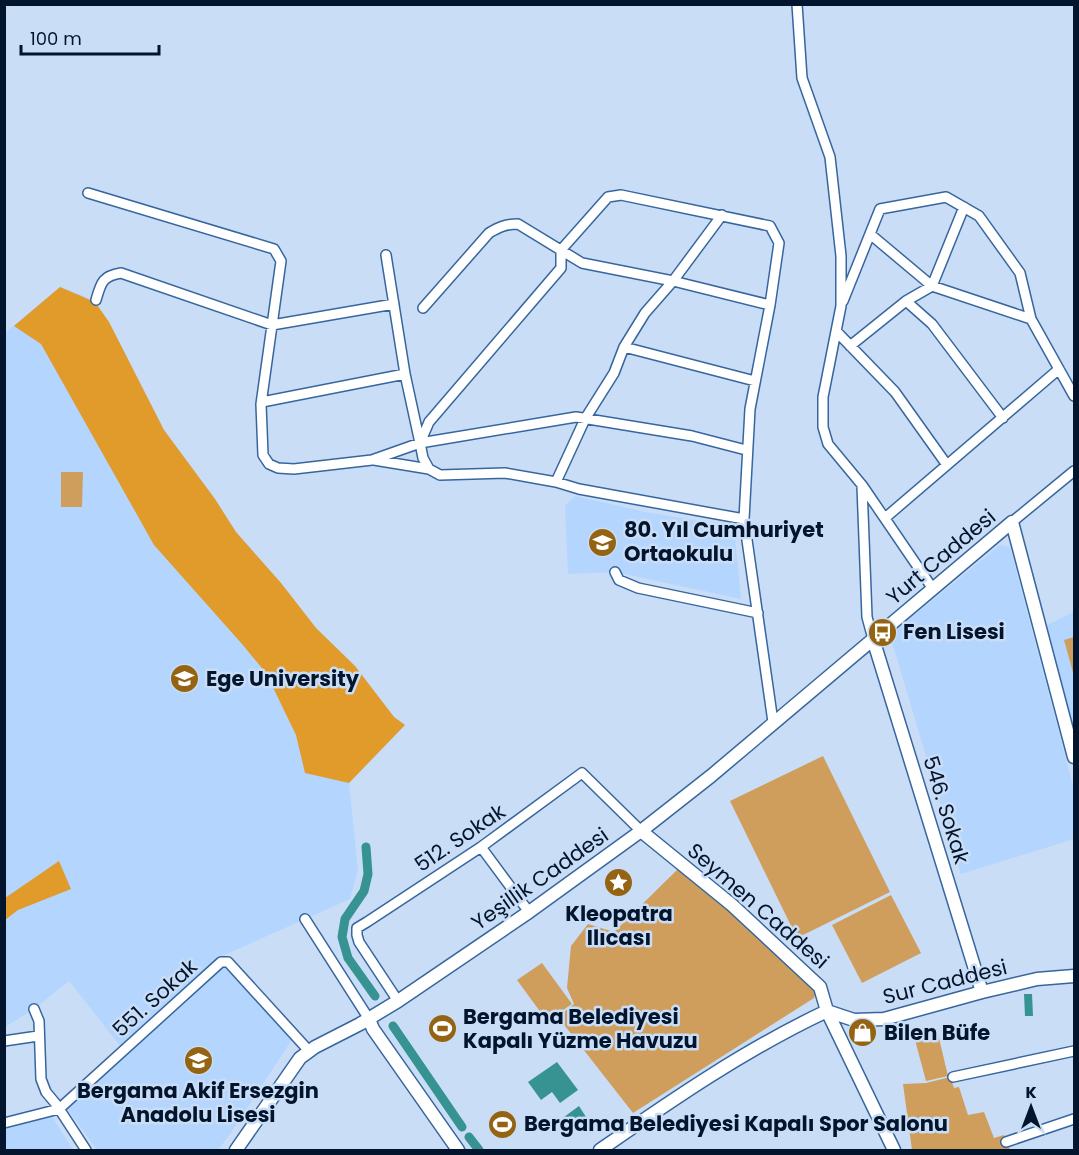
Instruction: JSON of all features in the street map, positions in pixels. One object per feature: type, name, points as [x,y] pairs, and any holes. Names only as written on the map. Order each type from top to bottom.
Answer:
[{"type":"main road","name":"Yurt Caddesi","points":[[873,639],[1012,522],[1074,758]]},
{"type":"main road","name":"Yeşillik Caddesi","points":[[236,1150],[300,1058],[398,1001],[529,912],[641,831],[711,776],[873,639]]},
{"type":"main road","name":"546. Sokak","points":[[873,639],[982,992]]},
{"type":"main road","name":"Seymen Caddesi","points":[[641,831],[732,905],[820,987],[827,1011],[894,1150]]},
{"type":"main road","name":"Sur Caddesi","points":[[827,1011],[854,1020],[884,1019],[1037,979],[1074,976]]},
{"type":"main road","points":[[600,1150],[661,1108],[781,1033],[827,1011]]},
{"type":"main road","points":[[369,1019],[379,1038],[458,1150]]},
{"type":"street","points":[[797,4],[802,78],[830,157],[841,256],[842,306]]},
{"type":"street","points":[[88,193],[274,249],[281,261],[262,402],[263,455],[269,464],[278,468],[294,469],[372,460],[420,443],[576,417],[692,436],[746,450]]},
{"type":"street","points":[[420,443],[429,422],[561,268],[561,250],[608,197],[621,195],[770,226],[779,243],[770,305],[750,409],[744,519],[773,722]]},
{"type":"street","points":[[933,589],[862,485],[828,444],[823,427],[823,397],[842,306],[880,209],[946,197],[979,216],[1020,273],[1031,319],[1074,396]]},
{"type":"street","points":[[850,346],[906,301],[932,286],[964,207]]},
{"type":"street","points":[[556,482],[585,419],[614,373],[624,347],[645,313],[673,281],[722,215]]},
{"type":"street","points":[[423,308],[489,233],[499,226],[518,224],[582,262],[770,305]]},
{"type":"street","points":[[870,234],[932,286],[1031,319]]},
{"type":"street","points":[[386,255],[405,374],[423,458],[429,470]]},
{"type":"street","points":[[96,300],[101,282],[111,275],[121,273],[272,325],[394,303]]},
{"type":"street","points":[[906,301],[932,324],[1003,418]]},
{"type":"street","points":[[836,330],[895,392],[947,465]]},
{"type":"street","points":[[624,347],[755,381]]},
{"type":"street","points":[[885,518],[1059,369]]},
{"type":"street","points":[[262,402],[405,374]]},
{"type":"street","points":[[372,460],[429,470],[440,475],[505,473],[744,519]]},
{"type":"street","points":[[1012,522],[1074,471]]},
{"type":"street","points":[[862,485],[867,618],[873,639]]},
{"type":"street","points":[[615,572],[619,580],[638,588],[758,613]]},
{"type":"street","name":"512. Sokak","points":[[398,1001],[359,942],[357,928],[481,847],[582,773],[641,831]]},
{"type":"street","points":[[481,847],[529,912]]},
{"type":"street","points":[[305,919],[369,1019]]},
{"type":"street","name":"551. Sokak","points":[[4,1123],[59,1109],[221,962],[228,962],[309,1052]]},
{"type":"street","points":[[34,1009],[39,1021],[41,1080],[49,1096],[86,1150]]},
{"type":"street","points":[[4,1041],[38,1036]]},
{"type":"street","points":[[953,1077],[1074,1051]]},
{"type":"street","points":[[1006,1142],[1074,1119]]},
{"type":"shaded area","name":"Ege University","points":[[60,287],[84,296],[109,322],[164,430],[215,499],[236,532],[281,583],[316,628],[355,666],[394,717],[405,725],[349,783],[358,870],[350,899],[220,957],[121,1047],[69,981],[34,1009],[5,1027],[5,333]]},
{"type":"shaded area","points":[[60,287],[95,302],[109,322],[164,430],[215,499],[236,532],[281,583],[316,628],[355,666],[394,717],[405,725],[349,783],[305,773],[296,735],[266,673],[154,545],[41,344],[14,326]]},
{"type":"shaded area","points":[[61,472],[83,472],[82,507],[61,507]]},
{"type":"shaded area","points":[[575,496],[645,512],[734,527],[741,599],[615,572],[568,574],[565,506]]},
{"type":"shaded area","points":[[1000,545],[1010,547],[1074,790],[1074,839],[961,874],[890,635]]},
{"type":"shaded area","points":[[1074,612],[1074,729],[1047,625]]},
{"type":"shaded area","points":[[1074,637],[1074,676],[1064,640]]},
{"type":"shaded area","points":[[823,756],[890,892],[797,938],[730,801]]},
{"type":"shaded area","points":[[59,861],[71,889],[18,910],[5,920],[5,898]]},
{"type":"shaded area","points":[[678,869],[730,911],[816,992],[814,998],[633,1113],[558,1017],[574,1004],[567,988],[571,946],[588,924],[614,932]]},
{"type":"shaded area","points":[[891,895],[921,953],[862,983],[832,925]]},
{"type":"shaded area","points":[[542,963],[572,1004],[547,1021],[517,980]]},
{"type":"shaded area","name":"Bergama Akif Ersezgin Anadolu Lisesi","points":[[223,965],[293,1038],[230,1134],[218,1150],[97,1150],[67,1108]]},
{"type":"shaded area","points":[[1024,994],[1032,994],[1033,1016],[1025,1016]]},
{"type":"shaded area","points":[[938,1034],[948,1076],[926,1081],[915,1040]]},
{"type":"shaded area","points":[[557,1062],[578,1090],[560,1103],[552,1092],[541,1100],[528,1082]]},
{"type":"shaded area","points":[[950,1077],[954,1088],[959,1087],[968,1115],[984,1112],[994,1138],[1004,1135],[1010,1150],[912,1150],[903,1084],[926,1083]]},
{"type":"shaded area","points":[[579,1106],[588,1120],[573,1130],[564,1117]]},
{"type":"shaded area","points":[[51,1115],[73,1150],[5,1150],[4,1130]]},
{"type":"waterway","points":[[366,847],[368,874],[364,891],[345,919],[342,937],[348,958],[375,996]]},
{"type":"waterway","points":[[393,1026],[462,1127]]},
{"type":"waterway","points":[[469,1137],[479,1150]]},
{"type":"place","name":"80. Yıl Cumhuriyet Ortaokulu","points":[[603,542]]},
{"type":"place","name":"Fen Lisesi","points":[[882,632]]},
{"type":"place","name":"Ege University","points":[[185,679]]},
{"type":"place","name":"Kleopatra Ilıcası","points":[[619,883]]},
{"type":"place","name":"Bergama Belediyesi Kapalı Yüzme Havuzu","points":[[442,1029]]},
{"type":"place","name":"Bilen Büfe","points":[[863,1033]]},
{"type":"place","name":"Bergama Akif Ersezgin Anadolu Lisesi","points":[[198,1060]]},
{"type":"place","name":"Bergama Belediyesi Kapalı Spor Salonu","points":[[503,1124]]}]
